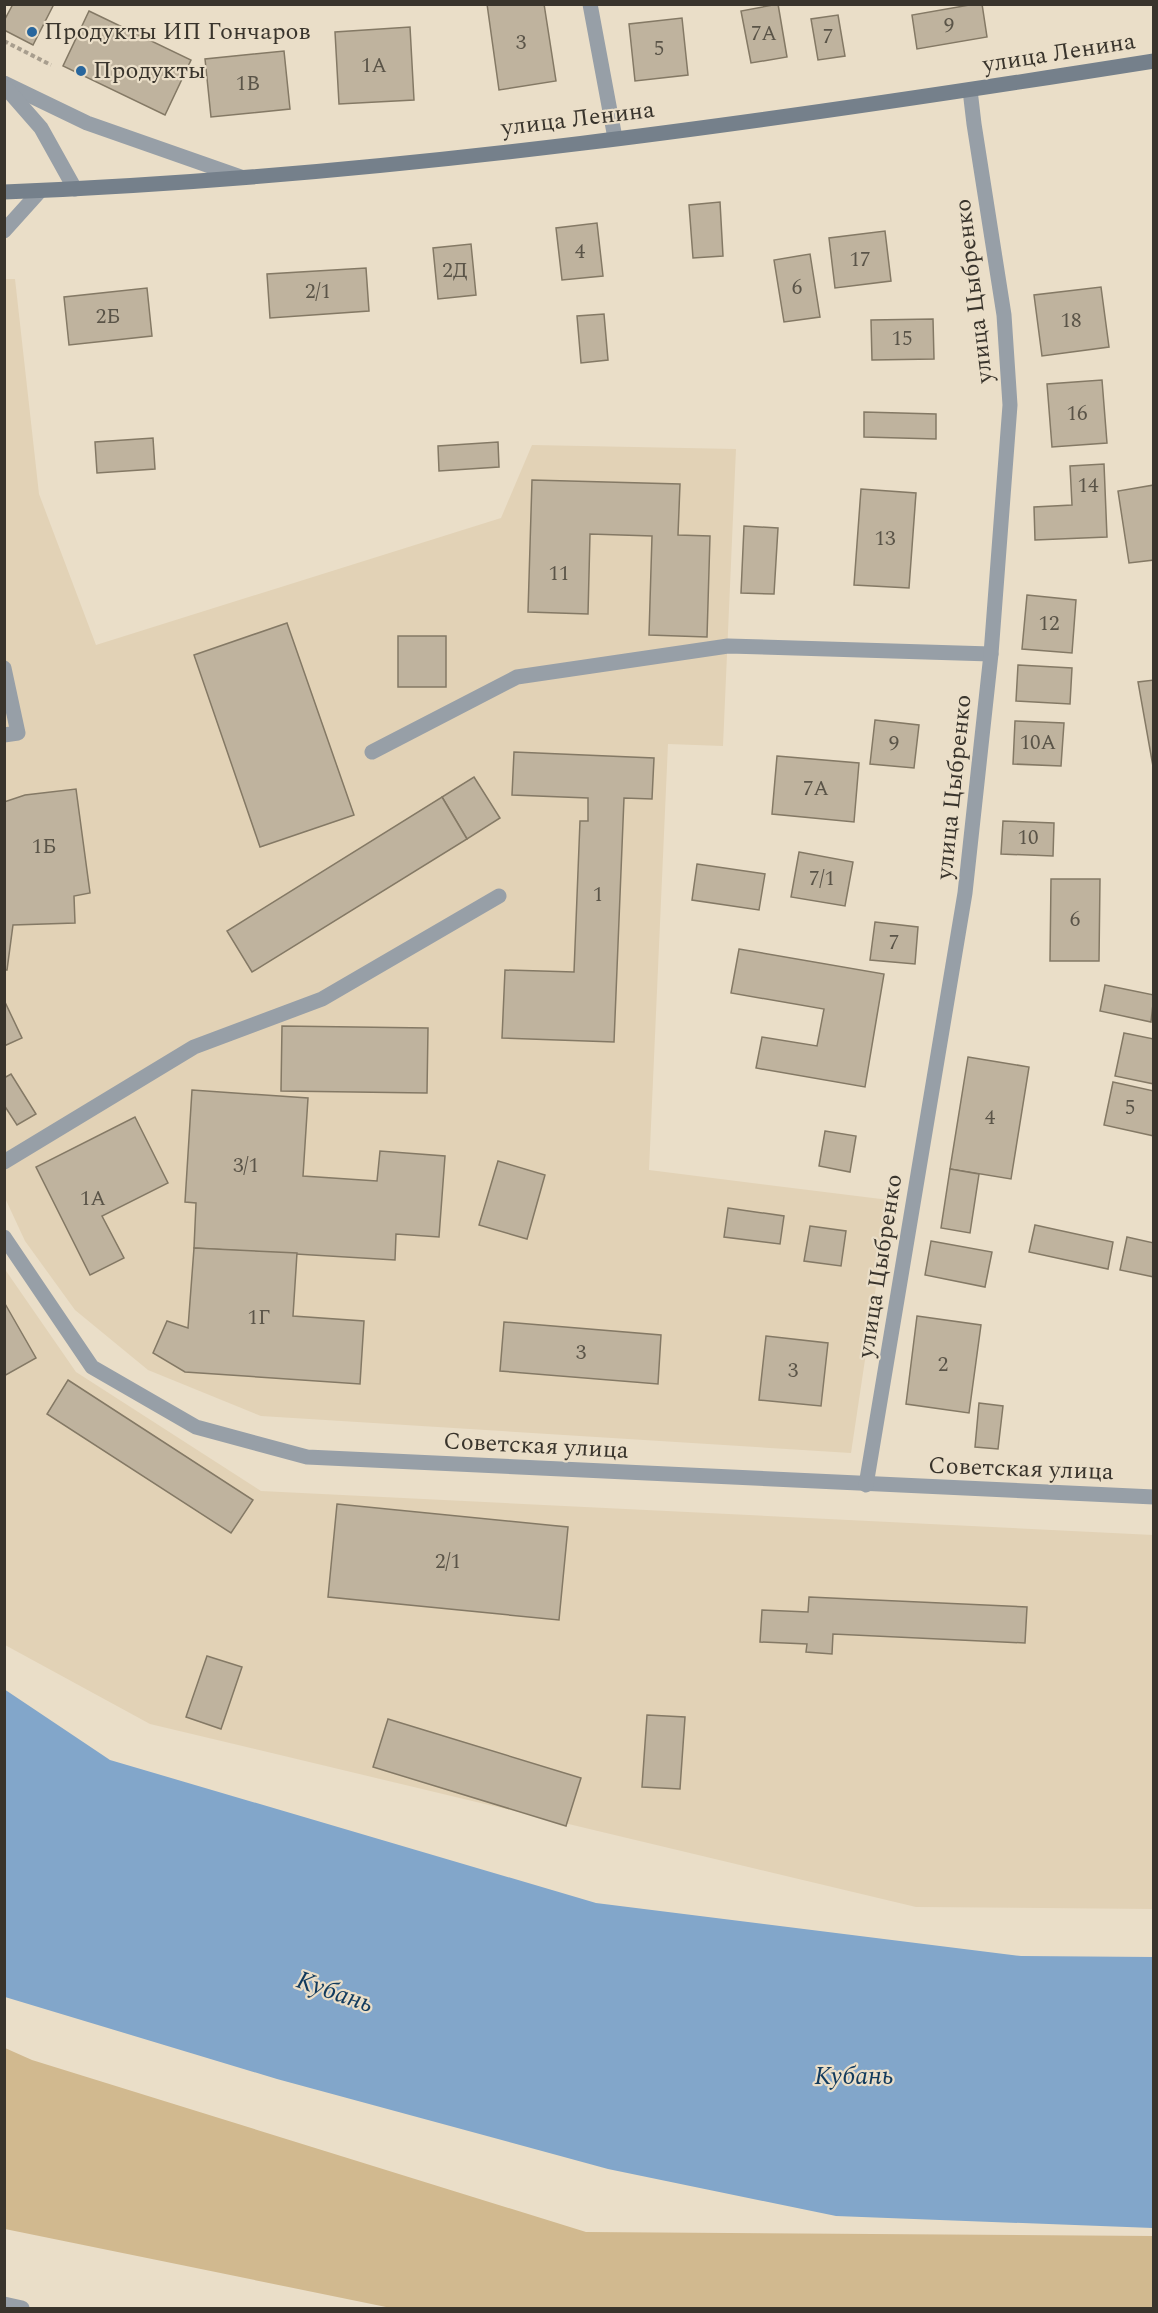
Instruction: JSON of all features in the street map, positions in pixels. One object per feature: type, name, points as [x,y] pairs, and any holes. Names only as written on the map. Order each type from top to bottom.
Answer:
[{"type":"main road","name":"улица Ленина","points":[[4,192],[305,172],[615,138],[970,90],[1154,61]]},
{"type":"street","points":[[590,4],[615,138]]},
{"type":"street","points":[[4,84],[87,123],[242,177]]},
{"type":"street","points":[[4,84],[41,128],[75,189]]},
{"type":"street","name":"улица Цыбренко","points":[[866,1485],[965,893],[991,654],[1010,405],[1004,315],[970,90]]},
{"type":"street","points":[[4,231],[40,191]]},
{"type":"street","points":[[372,752],[517,677],[728,646],[991,654]]},
{"type":"street","points":[[4,668],[18,733],[4,735]]},
{"type":"street","points":[[4,1162],[194,1047],[322,999],[499,896]]},
{"type":"street","name":"Советская улица","points":[[4,1237],[92,1367],[196,1427],[307,1457],[1154,1497]]},
{"type":"street","points":[[4,2304],[22,2308]]},
{"type":"path","points":[[4,41],[51,65]]},
{"type":"shaded area","points":[[5,279],[15,279],[39,494],[96,645],[501,518],[532,445],[736,449],[723,746],[668,744],[649,1170],[889,1200],[851,1453],[261,1416],[148,1370],[75,1310],[25,1241],[5,1198]]},
{"type":"shaded area","points":[[4,1268],[76,1372],[261,1491],[1153,1535],[1153,1909],[916,1907],[150,1724],[5,1645]]},
{"type":"shaded area","points":[[5,2048],[32,2060],[586,2232],[1153,2236],[1153,2308],[391,2308],[5,2229]]},
{"type":"water","name":"Кубань","points":[[4,1689],[110,1760],[596,1903],[1021,1956],[1153,1957],[1153,2228],[836,2216],[608,2169],[277,2079],[5,1997]]},
{"type":"building","points":[[13,4],[54,4],[33,45],[4,30],[4,21]]},
{"type":"building","points":[[487,4],[544,4],[556,81],[499,90]]},
{"type":"building","points":[[778,4],[787,57],[751,63],[741,11]]},
{"type":"building","points":[[982,4],[987,37],[917,49],[912,15]]},
{"type":"building","points":[[89,11],[191,60],[165,115],[63,66]]},
{"type":"building","points":[[838,15],[845,56],[818,60],[811,19]]},
{"type":"building","points":[[682,18],[688,75],[635,81],[629,24]]},
{"type":"building","points":[[410,27],[414,100],[339,104],[335,32]]},
{"type":"building","points":[[284,51],[290,109],[211,117],[205,59]]},
{"type":"building","points":[[720,202],[723,256],[693,258],[689,205]]},
{"type":"building","points":[[597,223],[603,276],[562,280],[556,228]]},
{"type":"building","points":[[885,231],[891,281],[835,288],[829,238]]},
{"type":"building","points":[[471,244],[476,295],[438,299],[433,248]]},
{"type":"building","points":[[810,254],[820,317],[784,322],[774,260]]},
{"type":"building","points":[[366,268],[369,311],[270,318],[267,274]]},
{"type":"building","points":[[1101,287],[1109,347],[1042,356],[1034,295]]},
{"type":"building","points":[[147,288],[152,336],[69,345],[64,297]]},
{"type":"building","points":[[604,314],[608,360],[581,363],[577,316]]},
{"type":"building","points":[[933,319],[934,359],[872,360],[871,320]]},
{"type":"building","points":[[1102,380],[1107,443],[1052,447],[1047,384]]},
{"type":"building","points":[[864,412],[936,414],[936,439],[864,437]]},
{"type":"building","points":[[153,438],[155,469],[97,473],[95,442]]},
{"type":"building","points":[[498,442],[499,467],[439,471],[438,446]]},
{"type":"building","points":[[1104,464],[1107,537],[1035,540],[1034,507],[1072,505],[1070,466]]},
{"type":"building","points":[[532,480],[680,484],[678,535],[710,536],[707,637],[649,635],[652,536],[590,534],[588,614],[528,612]]},
{"type":"building","points":[[1154,485],[1154,560],[1129,563],[1118,491]]},
{"type":"building","points":[[861,489],[916,493],[909,588],[854,585]]},
{"type":"building","points":[[744,526],[778,528],[774,594],[741,593]]},
{"type":"building","points":[[1027,595],[1076,600],[1072,653],[1022,649]]},
{"type":"building","points":[[287,623],[354,815],[260,847],[194,655]]},
{"type":"building","points":[[398,636],[446,636],[446,687],[398,687]]},
{"type":"building","points":[[1018,665],[1072,668],[1070,704],[1016,701]]},
{"type":"building","points":[[1154,680],[1154,772],[1138,682]]},
{"type":"building","points":[[875,720],[919,725],[914,768],[870,764]]},
{"type":"building","points":[[1015,721],[1064,723],[1061,766],[1013,764]]},
{"type":"building","points":[[514,752],[654,758],[652,799],[624,798],[614,1042],[502,1038],[505,970],[574,972],[580,821],[588,821],[588,798],[512,795]]},
{"type":"building","points":[[777,756],[859,763],[854,822],[772,814]]},
{"type":"building","points":[[474,777],[500,818],[467,839],[442,797]]},
{"type":"building","points":[[76,789],[90,893],[74,896],[75,923],[13,925],[7,970],[4,970],[4,802],[25,795]]},
{"type":"building","points":[[442,797],[467,839],[252,972],[227,931]]},
{"type":"building","points":[[1003,821],[1054,823],[1053,856],[1001,854]]},
{"type":"building","points":[[799,852],[853,862],[845,906],[791,897]]},
{"type":"building","points":[[697,864],[765,874],[759,910],[692,900]]},
{"type":"building","points":[[1051,879],[1100,879],[1099,961],[1050,961]]},
{"type":"building","points":[[875,922],[918,927],[915,964],[870,960]]},
{"type":"building","points":[[739,949],[884,974],[865,1087],[756,1068],[762,1037],[817,1046],[824,1009],[731,993]]},
{"type":"building","points":[[1105,985],[1154,995],[1151,1022],[1100,1011]]},
{"type":"building","points":[[4,1000],[22,1038],[4,1046]]},
{"type":"building","points":[[282,1026],[428,1028],[427,1093],[281,1091]]},
{"type":"building","points":[[1124,1033],[1154,1039],[1154,1084],[1115,1076]]},
{"type":"building","points":[[968,1057],[1029,1067],[1011,1179],[950,1169]]},
{"type":"building","points":[[11,1074],[36,1114],[17,1125],[4,1105],[4,1078]]},
{"type":"building","points":[[1113,1082],[1154,1091],[1154,1136],[1104,1125]]},
{"type":"building","points":[[192,1090],[308,1098],[303,1176],[377,1181],[380,1151],[445,1156],[439,1237],[396,1234],[395,1260],[194,1248],[196,1203],[185,1202]]},
{"type":"building","points":[[135,1117],[168,1183],[102,1216],[124,1258],[90,1275],[36,1167]]},
{"type":"building","points":[[825,1131],[856,1136],[850,1172],[819,1166]]},
{"type":"building","points":[[498,1161],[545,1175],[527,1239],[479,1225]]},
{"type":"building","points":[[950,1169],[979,1174],[970,1233],[941,1228]]},
{"type":"building","points":[[728,1208],[784,1216],[780,1244],[724,1237]]},
{"type":"building","points":[[1035,1225],[1113,1242],[1108,1269],[1029,1252]]},
{"type":"building","points":[[810,1226],[846,1231],[841,1266],[804,1261]]},
{"type":"building","points":[[1127,1237],[1154,1243],[1154,1277],[1120,1270]]},
{"type":"building","points":[[931,1241],[992,1252],[985,1287],[925,1275]]},
{"type":"building","points":[[194,1248],[297,1253],[293,1316],[364,1321],[360,1384],[185,1372],[153,1353],[167,1321],[188,1328]]},
{"type":"building","points":[[4,1302],[36,1358],[4,1376]]},
{"type":"building","points":[[917,1316],[981,1325],[969,1413],[906,1404]]},
{"type":"building","points":[[504,1322],[661,1335],[658,1384],[500,1371]]},
{"type":"building","points":[[766,1336],[828,1343],[821,1406],[759,1400]]},
{"type":"building","points":[[68,1380],[253,1500],[231,1533],[47,1414]]},
{"type":"building","points":[[979,1403],[1003,1406],[998,1449],[975,1447]]},
{"type":"building","points":[[337,1504],[568,1527],[559,1620],[328,1597]]},
{"type":"building","points":[[809,1597],[1027,1607],[1025,1643],[833,1634],[832,1654],[806,1652],[807,1644],[760,1642],[762,1610],[808,1612]]},
{"type":"building","points":[[207,1656],[242,1667],[221,1729],[186,1717]]},
{"type":"building","points":[[647,1715],[685,1717],[680,1789],[642,1787]]},
{"type":"building","points":[[388,1719],[581,1778],[566,1826],[373,1767]]},
{"type":"place","name":"Продукты ИП Гончаров","points":[[32,32]]},
{"type":"place","name":"Продукты","points":[[81,71]]}]
